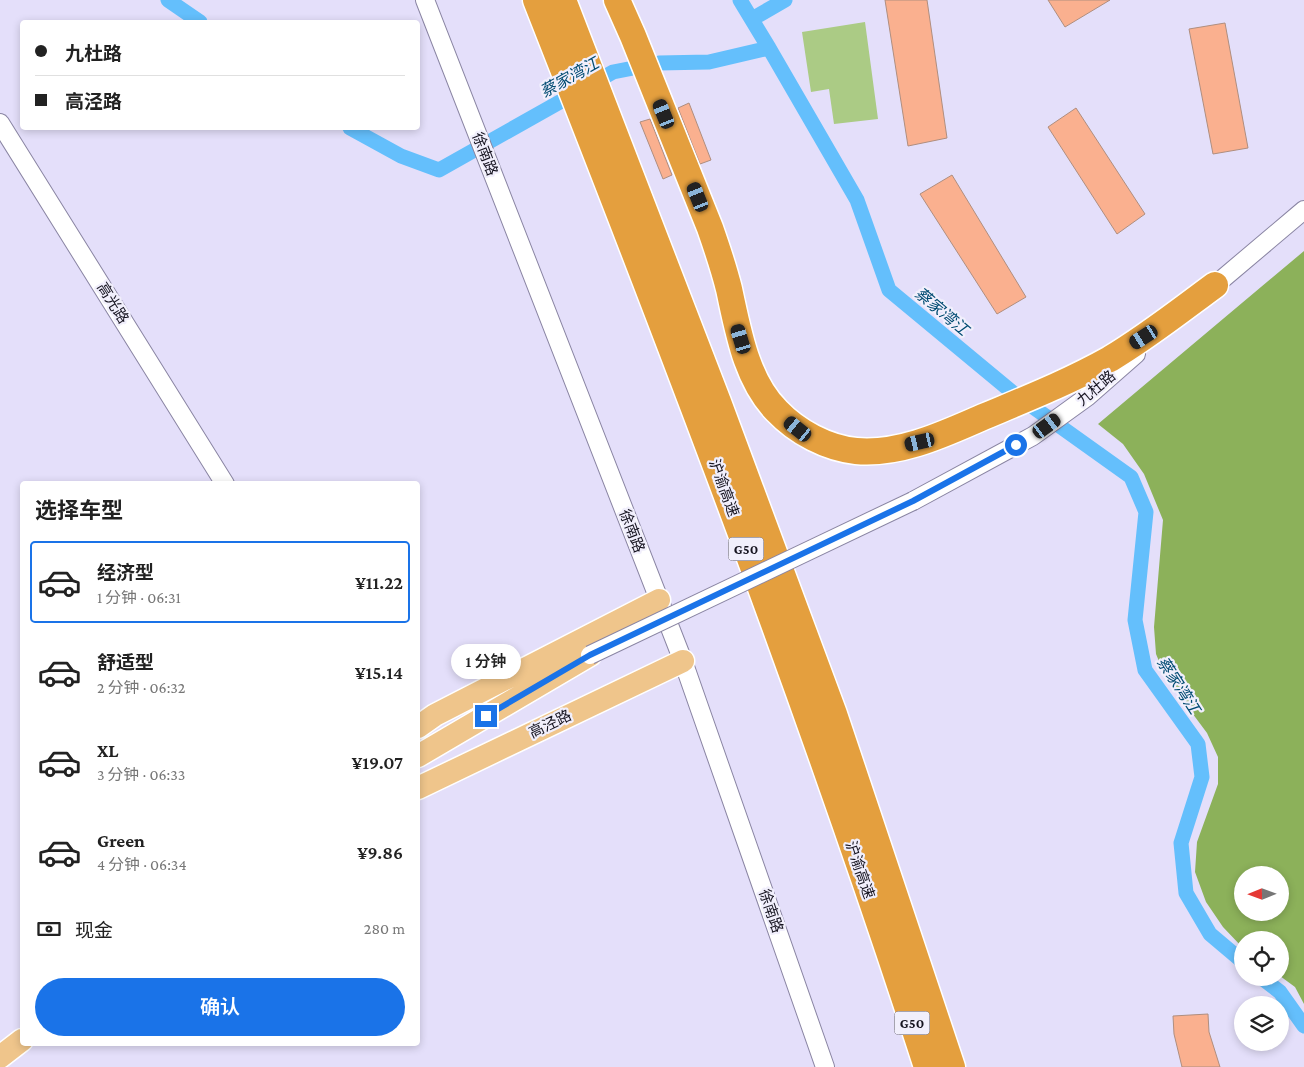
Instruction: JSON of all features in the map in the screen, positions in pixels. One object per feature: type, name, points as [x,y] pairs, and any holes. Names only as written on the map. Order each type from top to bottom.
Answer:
[{"type":"highway","name":"沪渝高速","points":[[536,0],[575,54]]},
{"type":"highway","name":"沪渝高速","points":[[563,0],[575,54],[595,117],[699,419],[810,723],[926,1067]]},
{"type":"highway","points":[[617,0],[710,228],[721,259],[736,325],[750,368],[761,390],[776,411],[798,429],[826,443],[856,451],[886,450],[920,442],[982,418],[1047,390],[1111,358],[1144,337],[1215,285]]},
{"type":"highway","name":"沪渝高速","points":[[595,117],[718,402],[834,714],[952,1067]]},
{"type":"main road","points":[[420,726],[434,715],[659,600]]},
{"type":"main road","points":[[420,755],[590,655]]},
{"type":"main road","name":"高泾路","points":[[420,787],[683,661]]},
{"type":"main road","points":[[0,1057],[20,1042]]},
{"type":"street","name":"徐南路","points":[[425,0],[683,661],[825,1067]]},
{"type":"street","name":"高光路","points":[[0,123],[223,481]]},
{"type":"street","name":"九杜路","points":[[590,655],[913,501],[1033,436],[1087,396],[1304,210]]},
{"type":"green space","points":[[865,22],[878,119],[834,124],[829,89],[811,92],[802,32]]},
{"type":"green space","points":[[1304,251],[1304,1004],[1295,987],[1289,983],[1289,931],[1234,931],[1234,939],[1223,927],[1206,902],[1195,872],[1197,842],[1218,784],[1218,757],[1207,733],[1166,678],[1156,654],[1154,627],[1163,520],[1144,474],[1123,444],[1098,424]]},
{"type":"building","points":[[885,0],[927,0],[947,138],[908,146]]},
{"type":"building","points":[[1048,0],[1110,0],[1065,27]]},
{"type":"building","points":[[1225,23],[1248,148],[1213,154],[1189,29]]},
{"type":"building","points":[[689,103],[711,160],[700,164],[678,108]]},
{"type":"building","points":[[1076,108],[1145,214],[1117,234],[1048,127]]},
{"type":"building","points":[[650,119],[672,175],[663,179],[640,122]]},
{"type":"building","points":[[952,175],[1026,297],[997,314],[920,194]]},
{"type":"building","points":[[1208,1014],[1209,1032],[1220,1067],[1182,1067],[1174,1034],[1173,1016]]},
{"type":"waterway","name":"蔡家湾江","points":[[168,0],[197,20]]},
{"type":"waterway","points":[[740,0],[769,48]]},
{"type":"waterway","points":[[752,19],[785,0]]},
{"type":"waterway","name":"蔡家湾江","points":[[354,130],[401,156],[439,170],[613,72],[659,63],[709,62],[769,48],[857,200],[889,290],[1012,392],[1131,477],[1146,512],[1135,620],[1145,670],[1198,744],[1202,777],[1181,843],[1186,893],[1210,934],[1234,954]]},
{"type":"waterway","name":"蔡家湾江","points":[[1272,986],[1280,992],[1304,1026]]},
{"type":"route","points":[[486,716],[590,655],[913,501],[1016,445]]}]
